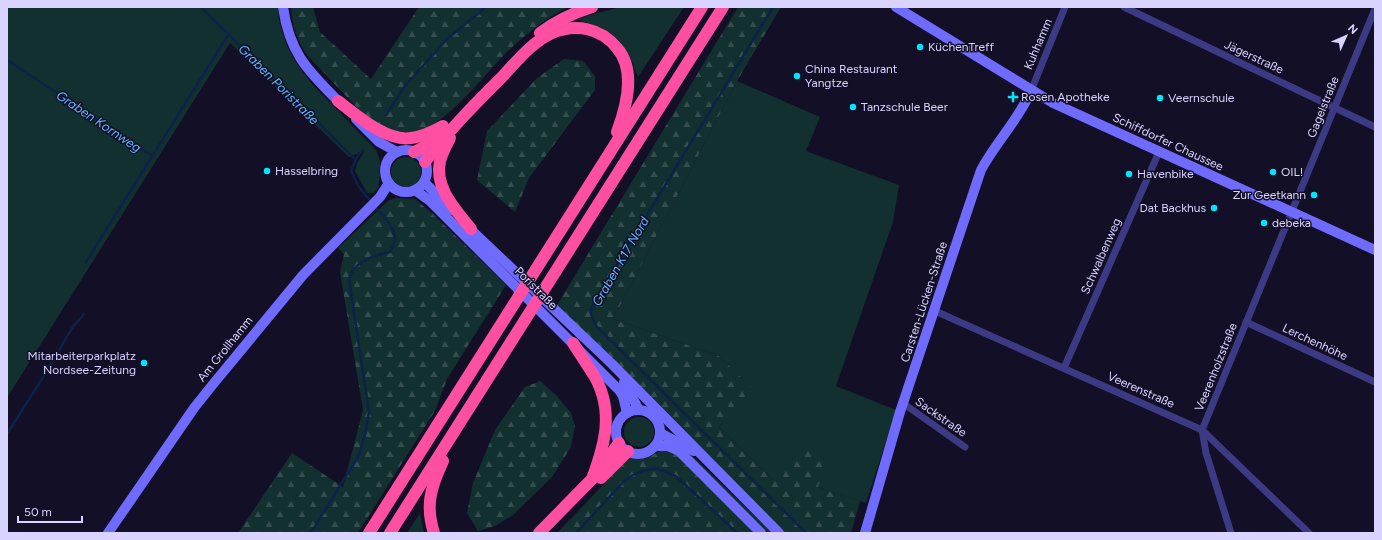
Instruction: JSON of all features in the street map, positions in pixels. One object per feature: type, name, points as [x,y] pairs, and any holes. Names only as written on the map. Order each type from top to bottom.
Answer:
[{"type":"highway","points":[[425,162],[454,122],[529,42],[560,19],[592,7]]},
{"type":"highway","points":[[370,533],[702,7]]},
{"type":"highway","points":[[390,533],[723,7]]},
{"type":"highway","points":[[414,152],[426,146],[454,122],[540,40],[552,33],[572,28],[585,28],[596,32],[609,40],[619,50],[627,71],[628,82],[622,118],[607,158]]},
{"type":"highway","points":[[338,101],[381,131],[396,137],[411,138],[454,122]]},
{"type":"highway","points":[[454,122],[443,151],[438,172],[441,186],[446,196],[471,229]]},
{"type":"highway","points":[[573,343],[595,378],[605,405],[606,431],[603,446],[592,479]]},
{"type":"highway","points":[[434,533],[430,520],[429,502],[435,479],[466,414]]},
{"type":"highway","points":[[539,533],[624,447]]},
{"type":"highway","points":[[547,533],[624,447]]},
{"type":"main road","points":[[283,7],[288,34],[300,59],[317,80],[379,142],[397,152]]},
{"type":"main road","name":"Schiffdorfer Chaussee","points":[[896,7],[1054,103],[1291,213],[1375,250]]},
{"type":"main road","name":"Carsten-Lücken-Straße","points":[[865,532],[904,404],[981,170],[1026,102],[1031,90]]},
{"type":"main road","points":[[379,142],[388,160]]},
{"type":"main road","points":[[408,150],[414,152],[421,156],[425,162],[427,175],[420,187],[415,190],[405,192],[392,186],[385,172],[388,160],[397,152],[408,150]]},
{"type":"main road","name":"Poristraße","points":[[424,182],[612,364],[779,533]]},
{"type":"main road","name":"Am Grollhamm","points":[[108,533],[192,412],[289,290],[392,186]]},
{"type":"main road","name":"Poristraße","points":[[415,190],[430,201],[619,390],[623,396],[627,413]]},
{"type":"main road","name":"Poristraße","points":[[612,364],[628,389],[638,410]]},
{"type":"main road","points":[[638,410],[644,411],[654,417],[660,427],[659,440],[655,446],[651,450],[639,454],[624,447],[617,436],[616,430],[622,417],[627,413],[638,410]]},
{"type":"main road","name":"Poristraße","points":[[660,433],[707,459]]},
{"type":"main road","points":[[655,446],[668,446],[679,451],[761,533]]},
{"type":"street","name":"Kuhhamm","points":[[1031,90],[1065,7]]},
{"type":"street","name":"Jägerstraße","points":[[1124,7],[1375,127]]},
{"type":"street","name":"Gagelstraße","points":[[1291,213],[1375,9]]},
{"type":"street","name":"Schwalbenweg","points":[[1064,368],[1159,152]]},
{"type":"street","name":"Veerenholzstraße","points":[[1231,533],[1206,453],[1202,430],[1291,213]]},
{"type":"street","name":"Veerenstraße","points":[[935,311],[1202,430],[1309,533]]},
{"type":"street","name":"Lerchenhöhe","points":[[1246,322],[1375,382]]},
{"type":"street","name":"Sackstraße","points":[[904,404],[965,447]]},
{"type":"green space","points":[[7,7],[278,7],[279,20],[286,44],[296,63],[313,85],[376,150],[380,161],[379,187],[374,193],[367,193],[355,171],[357,163],[364,152],[362,150],[349,157],[230,43],[7,398]]},
{"type":"green space","points":[[291,7],[313,7],[320,32],[371,79],[419,7],[569,7],[545,20],[510,49],[467,96],[442,119],[429,127],[418,131],[400,132],[378,123],[365,115],[308,56],[296,33]]},
{"type":"green space","points":[[620,7],[684,7],[638,77],[623,45],[616,38],[600,27],[576,20]]},
{"type":"green space","points":[[738,7],[781,7],[737,81],[613,319],[719,356],[754,390],[719,427],[773,480],[805,445],[827,462],[818,487],[860,501],[851,533],[784,533],[557,305]]},
{"type":"green space","points":[[564,59],[583,61],[595,76],[595,90],[529,178],[515,212],[477,180],[487,131],[537,78]]},
{"type":"green space","points":[[737,81],[820,117],[806,151],[899,185],[893,222],[836,386],[896,410],[866,503],[818,487],[773,480],[719,427],[753,390],[719,356],[613,319]]},
{"type":"green space","points":[[406,157],[416,162],[421,172],[416,182],[406,187],[396,182],[391,172],[396,162]]},
{"type":"green space","points":[[395,198],[415,199],[433,214],[506,285],[447,379],[435,411],[358,533],[238,533],[292,453],[343,487],[363,410],[340,272],[344,254],[338,248],[388,201]]},
{"type":"green space","points":[[540,381],[556,395],[571,413],[575,426],[571,447],[552,477],[513,515],[495,526],[478,531],[467,513],[473,483],[495,430],[525,387]]},
{"type":"green space","points":[[639,417],[645,418],[653,426],[653,438],[645,446],[639,447],[633,446],[625,438],[624,432],[625,426],[633,418]]},
{"type":"green space","points":[[672,443],[686,451],[697,460],[772,533],[768,533]]},
{"type":"green space","points":[[660,451],[668,451],[676,455],[754,533],[557,533],[610,478],[616,468],[629,458],[645,459]]},
{"type":"green space","points":[[420,513],[424,533],[407,533]]},
{"type":"waterway","name":"Graben Poristraße","points":[[201,7],[356,160]]},
{"type":"waterway","points":[[386,115],[405,86],[447,39],[486,7]]},
{"type":"waterway","name":"Graben K17 Nord","points":[[773,7],[598,296],[592,307],[591,313],[596,326],[806,533]]},
{"type":"waterway","name":"Graben Kornweg","points":[[86,262],[228,35]]},
{"type":"waterway","name":"Graben Kornweg","points":[[7,60],[153,156]]},
{"type":"waterway","points":[[363,150],[357,157],[351,171],[359,187],[372,203]]},
{"type":"waterway","points":[[311,533],[359,455],[365,435],[369,412],[350,286],[350,276],[352,271],[361,263],[373,257],[390,252],[394,245],[395,239],[392,227],[375,207]]},
{"type":"waterway","points":[[7,434],[72,328],[84,314]]},
{"type":"waterway","points":[[576,533],[625,480],[639,472],[651,469],[657,469],[677,477],[737,533]]},
{"type":"place","name":"KüchenTreff","points":[[920,47]]},
{"type":"place","name":"China Restaurant Yangtze","points":[[797,76]]},
{"type":"place","name":"Rosen Apotheke","points":[[1013,97]]},
{"type":"place","name":"Veernschule","points":[[1160,98]]},
{"type":"place","name":"Tanzschule Beer","points":[[853,107]]},
{"type":"place","name":"Hasselbring","points":[[267,171]]},
{"type":"place","name":"OIL!","points":[[1273,172]]},
{"type":"place","name":"Havenbike","points":[[1129,174]]},
{"type":"place","name":"Zur Geetkann","points":[[1314,195]]},
{"type":"place","name":"Dat Backhus","points":[[1214,208]]},
{"type":"place","name":"debeka","points":[[1264,223]]},
{"type":"place","name":"Mitarbeiterparkplatz Nordsee-Zeitung","points":[[144,363]]}]
